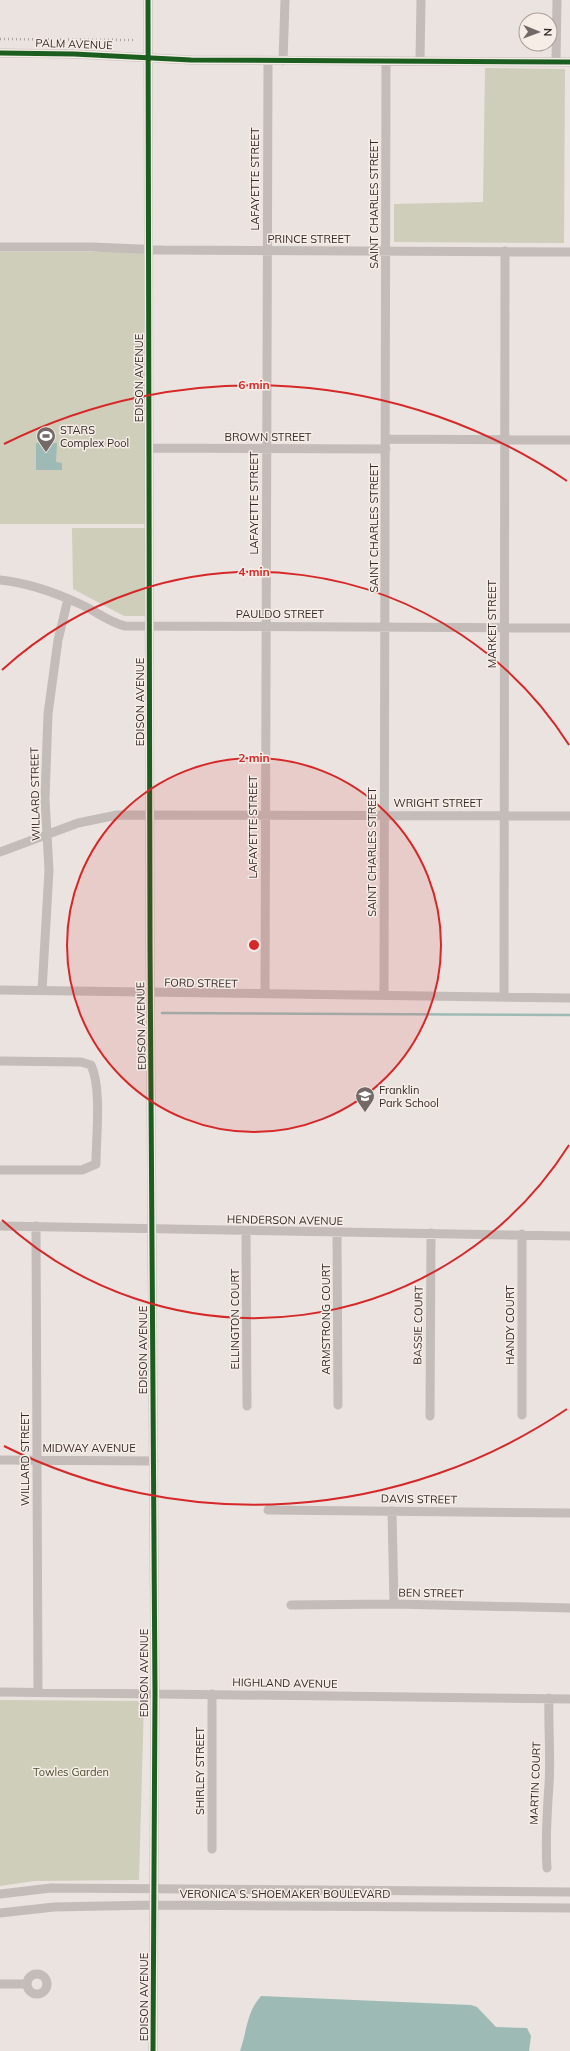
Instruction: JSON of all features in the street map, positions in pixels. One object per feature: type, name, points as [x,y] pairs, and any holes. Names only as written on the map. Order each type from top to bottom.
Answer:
[{"type":"street","name":"EDISON AVENUE","points":[[148,0],[150,815],[155,1693],[153,2051]]},
{"type":"street","points":[[283,61],[285,0]]},
{"type":"street","points":[[420,61],[421,0]]},
{"type":"street","points":[[556,62],[557,0]]},
{"type":"street","name":"PALM AVENUE","points":[[0,53],[147,57],[191,60],[570,62]]},
{"type":"street","name":"LAFAYETTE STREET","points":[[265,994],[266,251],[268,61]]},
{"type":"street","name":"SAINT CHARLES STREET","points":[[384,995],[386,61]]},
{"type":"street","name":"PRINCE STREET","points":[[0,247],[266,251],[570,252]]},
{"type":"street","name":"MARKET STREET","points":[[504,997],[503,627],[505,251]]},
{"type":"street","points":[[386,439],[570,440]]},
{"type":"street","name":"BROWN STREET","points":[[150,448],[386,449]]},
{"type":"street","name":"PAULDO STREET","points":[[0,580],[34,586],[68,599],[114,623],[136,627],[150,625],[570,628]]},
{"type":"street","name":"WILLARD STREET","points":[[42,991],[48,909],[49,870],[45,799],[48,714],[58,640],[68,599]]},
{"type":"street","name":"WRIGHT STREET","points":[[0,852],[78,822],[118,815],[570,816]]},
{"type":"street","name":"FORD STREET","points":[[0,990],[570,998]]},
{"type":"street","points":[[0,1061],[81,1062],[91,1065],[95,1073],[97,1086],[97,1128],[96,1164],[90,1167],[82,1170],[0,1170]]},
{"type":"street","name":"HENDERSON AVENUE","points":[[0,1226],[570,1236]]},
{"type":"street","name":"WILLARD STREET","points":[[36,1226],[38,1692]]},
{"type":"street","name":"ELLINGTON COURT","points":[[246,1231],[248,1406]]},
{"type":"street","name":"ARMSTRONG COURT","points":[[337,1232],[338,1405]]},
{"type":"street","name":"BASSIE COURT","points":[[430,1416],[431,1233]]},
{"type":"street","name":"HANDY COURT","points":[[522,1234],[522,1415]]},
{"type":"street","name":"MIDWAY AVENUE","points":[[0,1460],[154,1461]]},
{"type":"street","name":"DAVIS STREET","points":[[268,1510],[570,1513]]},
{"type":"street","points":[[392,1511],[394,1604]]},
{"type":"street","name":"BEN STREET","points":[[291,1605],[394,1604],[570,1608]]},
{"type":"street","name":"HIGHLAND AVENUE","points":[[0,1692],[570,1699]]},
{"type":"street","name":"SHIRLEY STREET","points":[[212,1694],[212,1849]]},
{"type":"street","name":"MARTIN COURT","points":[[547,1868],[545,1844],[547,1802],[550,1784],[549,1698]]},
{"type":"street","name":"VERONICA S. SHOEMAKER BOULEVARD","points":[[0,1894],[51,1888],[154,1890],[570,1892]]},
{"type":"street","name":"VERONICA S. SHOEMAKER BOULEVARD","points":[[0,1912],[54,1907],[154,1905],[570,1908]]},
{"type":"street","points":[[0,1984],[27,1984]]},
{"type":"green space","points":[[485,68],[565,69],[564,243],[394,242],[394,204],[483,202]]},
{"type":"green space","points":[[0,252],[146,252],[146,524],[0,524]]},
{"type":"green space","points":[[72,528],[145,528],[146,616],[124,616],[73,589]]},
{"type":"green space","name":"Towles Garden","points":[[0,1700],[144,1701],[139,1880],[34,1881],[0,1886]]},
{"type":"water","name":"STARS Complex Pool","points":[[36,443],[57,443],[56,462],[62,463],[62,470],[36,470]]},
{"type":"water","points":[[261,1996],[471,2005],[477,2007],[496,2027],[527,2028],[531,2036],[529,2051],[240,2051],[252,2009]]},
{"type":"waterway","points":[[162,1013],[570,1015]]},
{"type":"railway","points":[[0,39],[133,40]]},
{"type":"cycle path","points":[[148,0],[150,946],[155,1693],[153,2051]]},
{"type":"cycle path","points":[[0,53],[74,54],[191,60],[570,62]]},
{"type":"place","name":"STARS Complex Pool","points":[[46,453]]},
{"type":"place","name":"Franklin Park School","points":[[365,1113]]}]
